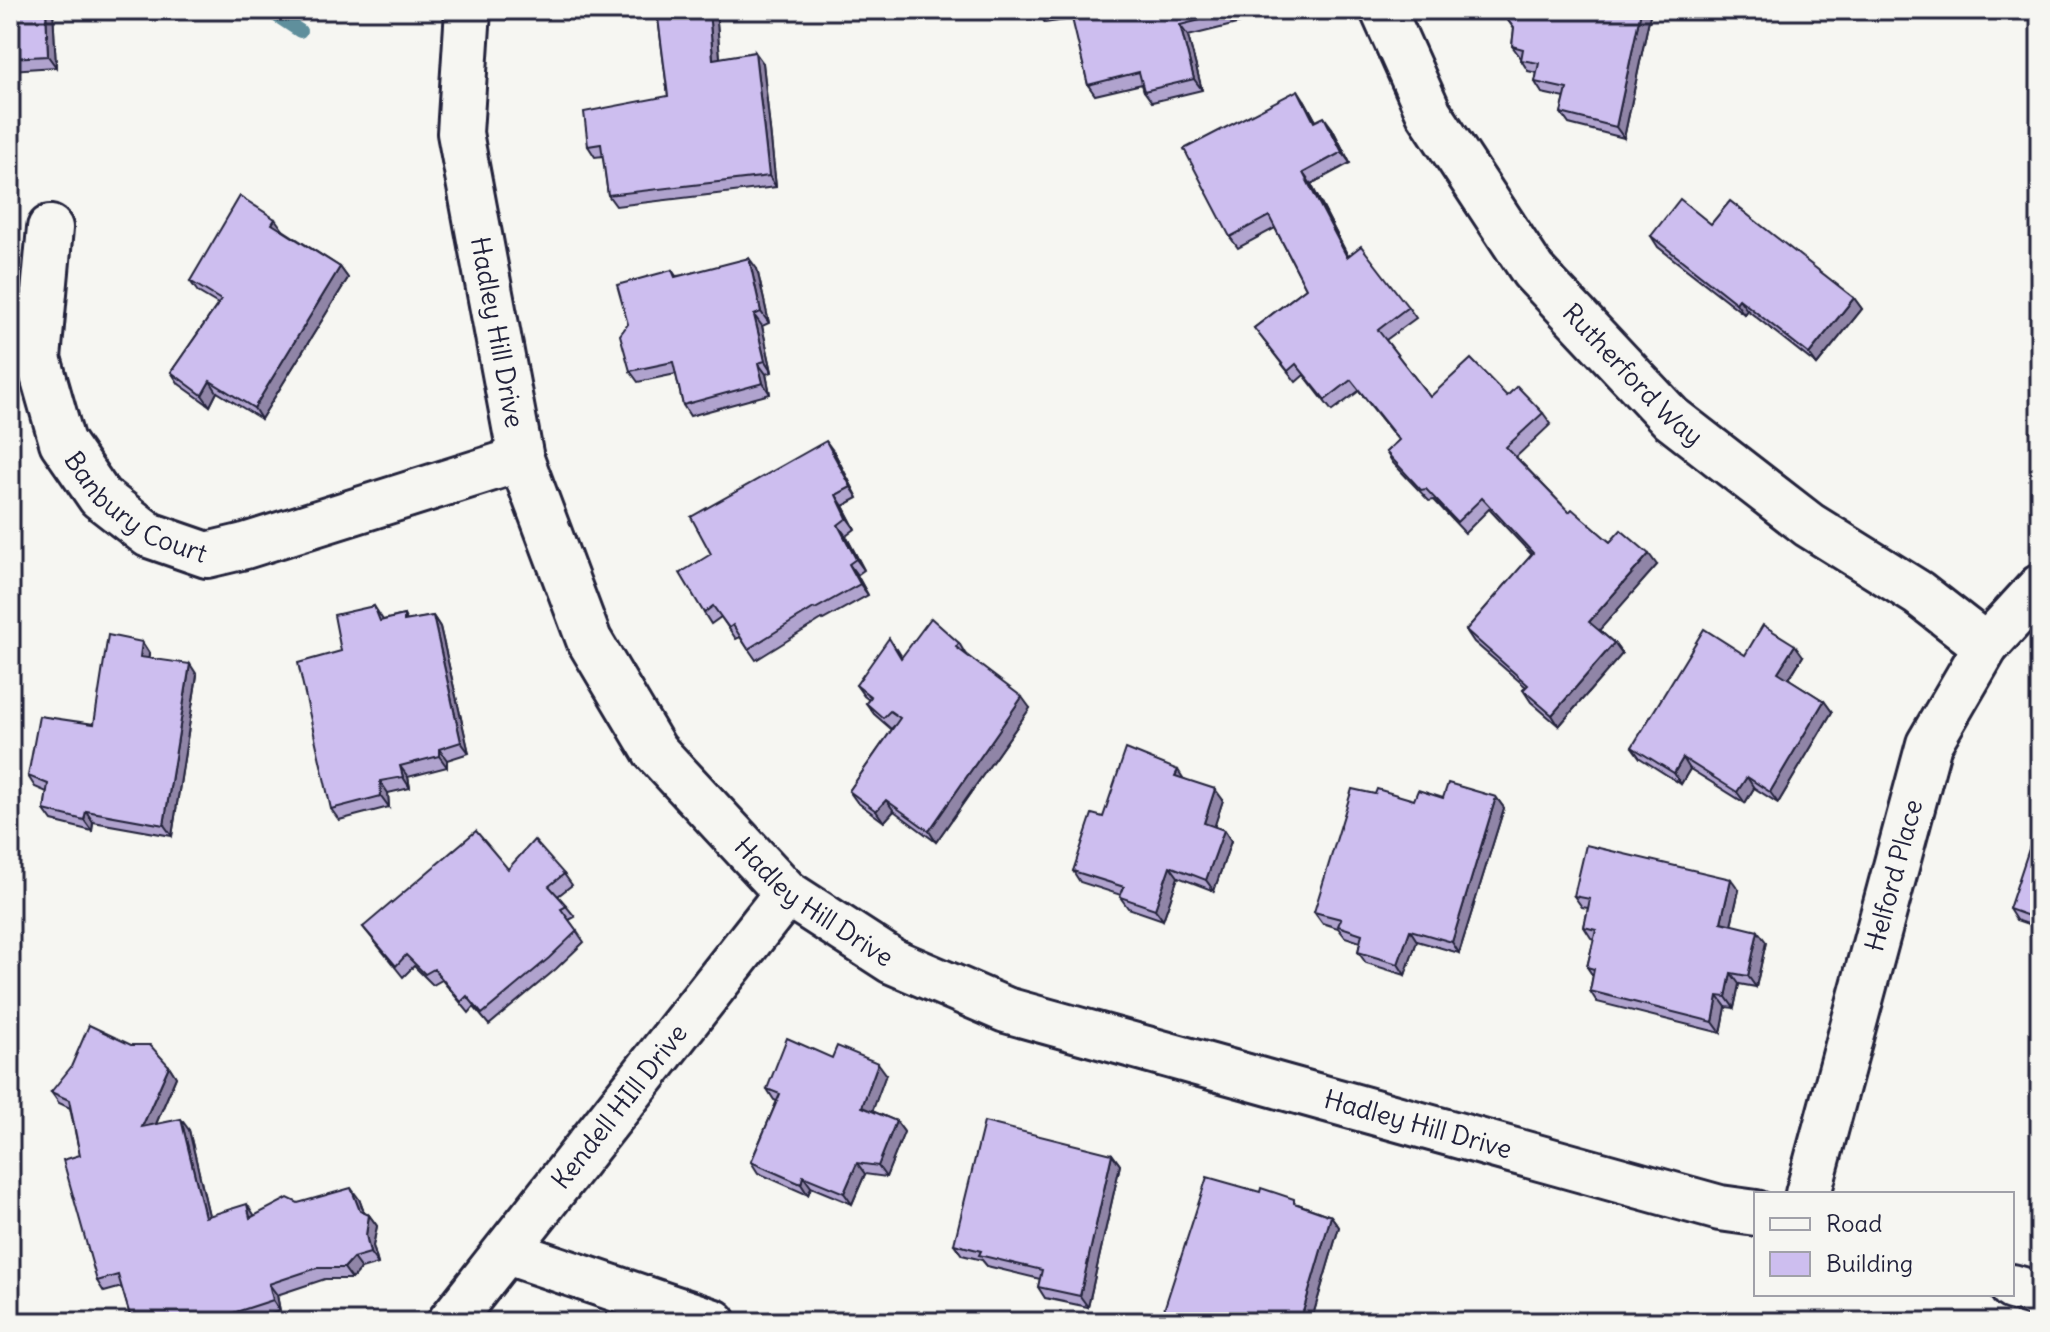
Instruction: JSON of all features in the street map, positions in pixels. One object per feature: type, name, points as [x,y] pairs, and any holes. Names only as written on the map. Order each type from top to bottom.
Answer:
[{"type":"street","name":"Hadley Hill Drive","points":[[468,10],[460,133],[521,459],[589,640],[655,751],[787,893],[892,961],[1006,1010],[1720,1208],[1754,1213]]},
{"type":"street","name":"Rutherford Way","points":[[1383,10],[1429,113],[1533,271],[1671,418],[1809,525],[1918,593],[1986,646]]},
{"type":"street","name":"Banbury Court","points":[[50,228],[38,358],[62,442],[100,497],[149,535],[207,555],[245,546],[521,459]]},
{"type":"street","name":"Helford Place","points":[[1809,1192],[1929,744],[1986,646],[2040,587]]},
{"type":"street","name":"Kendell HIll Drive","points":[[450,1322],[787,893]]},
{"type":"street","points":[[507,1252],[714,1322]]},
{"type":"street","points":[[2014,1288],[2040,1295]]},
{"type":"building","points":[[10,10],[46,10],[48,56],[10,58]]},
{"type":"building","points":[[657,10],[709,10],[713,59],[755,52],[769,176],[608,195],[601,144],[588,146],[584,112],[668,96]]},
{"type":"building","points":[[1070,10],[1241,10],[1180,25],[1194,79],[1144,91],[1139,72],[1088,85]]},
{"type":"building","points":[[1500,10],[1641,10],[1616,127],[1561,113],[1567,89],[1535,82],[1539,63],[1521,60],[1523,49],[1512,46],[1514,28]]},
{"type":"building","points":[[1298,90],[1314,122],[1324,117],[1342,152],[1303,173],[1347,257],[1361,246],[1408,307],[1378,330],[1430,397],[1471,359],[1507,396],[1517,386],[1543,413],[1506,447],[1569,512],[1572,509],[1610,542],[1621,530],[1649,554],[1589,622],[1614,643],[1552,715],[1523,690],[1528,685],[1466,630],[1533,553],[1482,498],[1457,522],[1426,489],[1421,490],[1386,452],[1399,440],[1351,380],[1325,400],[1296,364],[1288,371],[1254,328],[1306,288],[1269,216],[1230,237],[1184,149]]},
{"type":"building","points":[[240,196],[275,219],[272,224],[340,267],[254,408],[210,381],[202,395],[171,372],[221,300],[190,281]]},
{"type":"building","points":[[1680,199],[1711,224],[1730,201],[1854,298],[1809,354],[1739,299],[1736,303],[1651,236]]},
{"type":"building","points":[[749,258],[761,312],[754,315],[765,361],[758,363],[763,383],[683,405],[673,362],[630,371],[620,335],[628,324],[617,285],[672,270],[675,277]]},
{"type":"building","points":[[826,441],[851,487],[836,495],[847,518],[838,525],[856,559],[849,564],[860,584],[748,649],[733,625],[729,628],[713,606],[704,613],[680,573],[711,554],[691,517]]},
{"type":"building","points":[[374,606],[380,621],[404,615],[404,621],[433,616],[461,742],[439,749],[439,756],[400,766],[403,777],[380,781],[381,796],[331,809],[298,663],[341,651],[334,615]]},
{"type":"building","points":[[931,618],[959,643],[956,647],[1022,697],[929,831],[886,800],[876,811],[849,791],[900,718],[890,711],[883,718],[866,703],[871,697],[856,685],[889,638],[901,658]]},
{"type":"building","points":[[1763,625],[1795,645],[1778,672],[1824,701],[1770,792],[1747,777],[1737,792],[1683,758],[1674,773],[1632,747],[1704,629],[1745,655]]},
{"type":"building","points":[[108,635],[142,642],[140,657],[190,664],[164,825],[86,811],[84,820],[44,810],[48,784],[28,776],[39,716],[94,724]]},
{"type":"building","points":[[1126,749],[1178,770],[1175,776],[1215,789],[1204,823],[1224,830],[1206,880],[1170,866],[1155,909],[1120,897],[1124,887],[1073,871],[1092,814],[1103,817]]},
{"type":"building","points":[[1448,783],[1496,797],[1452,942],[1410,930],[1398,964],[1358,952],[1362,934],[1338,926],[1341,919],[1314,912],[1352,789],[1375,794],[1377,789],[1414,800],[1418,790],[1443,798]]},
{"type":"building","points":[[476,831],[508,869],[534,840],[564,874],[549,886],[567,906],[561,909],[577,931],[482,1014],[467,996],[461,1002],[434,969],[425,974],[406,955],[396,966],[363,927]]},
{"type":"building","points":[[2035,831],[2040,832],[2040,920],[2009,909]]},
{"type":"building","points":[[1586,845],[1731,879],[1721,922],[1758,931],[1748,976],[1731,973],[1726,997],[1718,996],[1713,1022],[1590,991],[1594,969],[1587,967],[1596,930],[1584,927],[1590,899],[1574,896]]},
{"type":"building","points":[[89,1025],[131,1045],[150,1045],[169,1066],[142,1127],[181,1119],[205,1217],[247,1204],[250,1218],[288,1198],[298,1203],[351,1188],[360,1211],[369,1215],[366,1235],[370,1253],[353,1258],[344,1268],[317,1268],[269,1284],[273,1300],[224,1316],[226,1322],[132,1322],[118,1275],[97,1281],[63,1160],[80,1155],[69,1100],[51,1092],[71,1067]]},
{"type":"building","points":[[787,1038],[832,1058],[837,1046],[878,1063],[862,1107],[896,1121],[878,1166],[857,1163],[844,1193],[803,1176],[801,1184],[751,1162],[780,1094],[767,1089]]},
{"type":"building","points":[[984,1122],[1112,1154],[1080,1296],[1038,1287],[1042,1270],[979,1255],[981,1251],[954,1244]]},
{"type":"building","points":[[1207,1177],[1260,1192],[1261,1188],[1331,1216],[1300,1322],[1243,1322],[1211,1311],[1207,1322],[1180,1322],[1162,1316]]},
{"type":"waterway","points":[[268,10],[300,31]]}]
